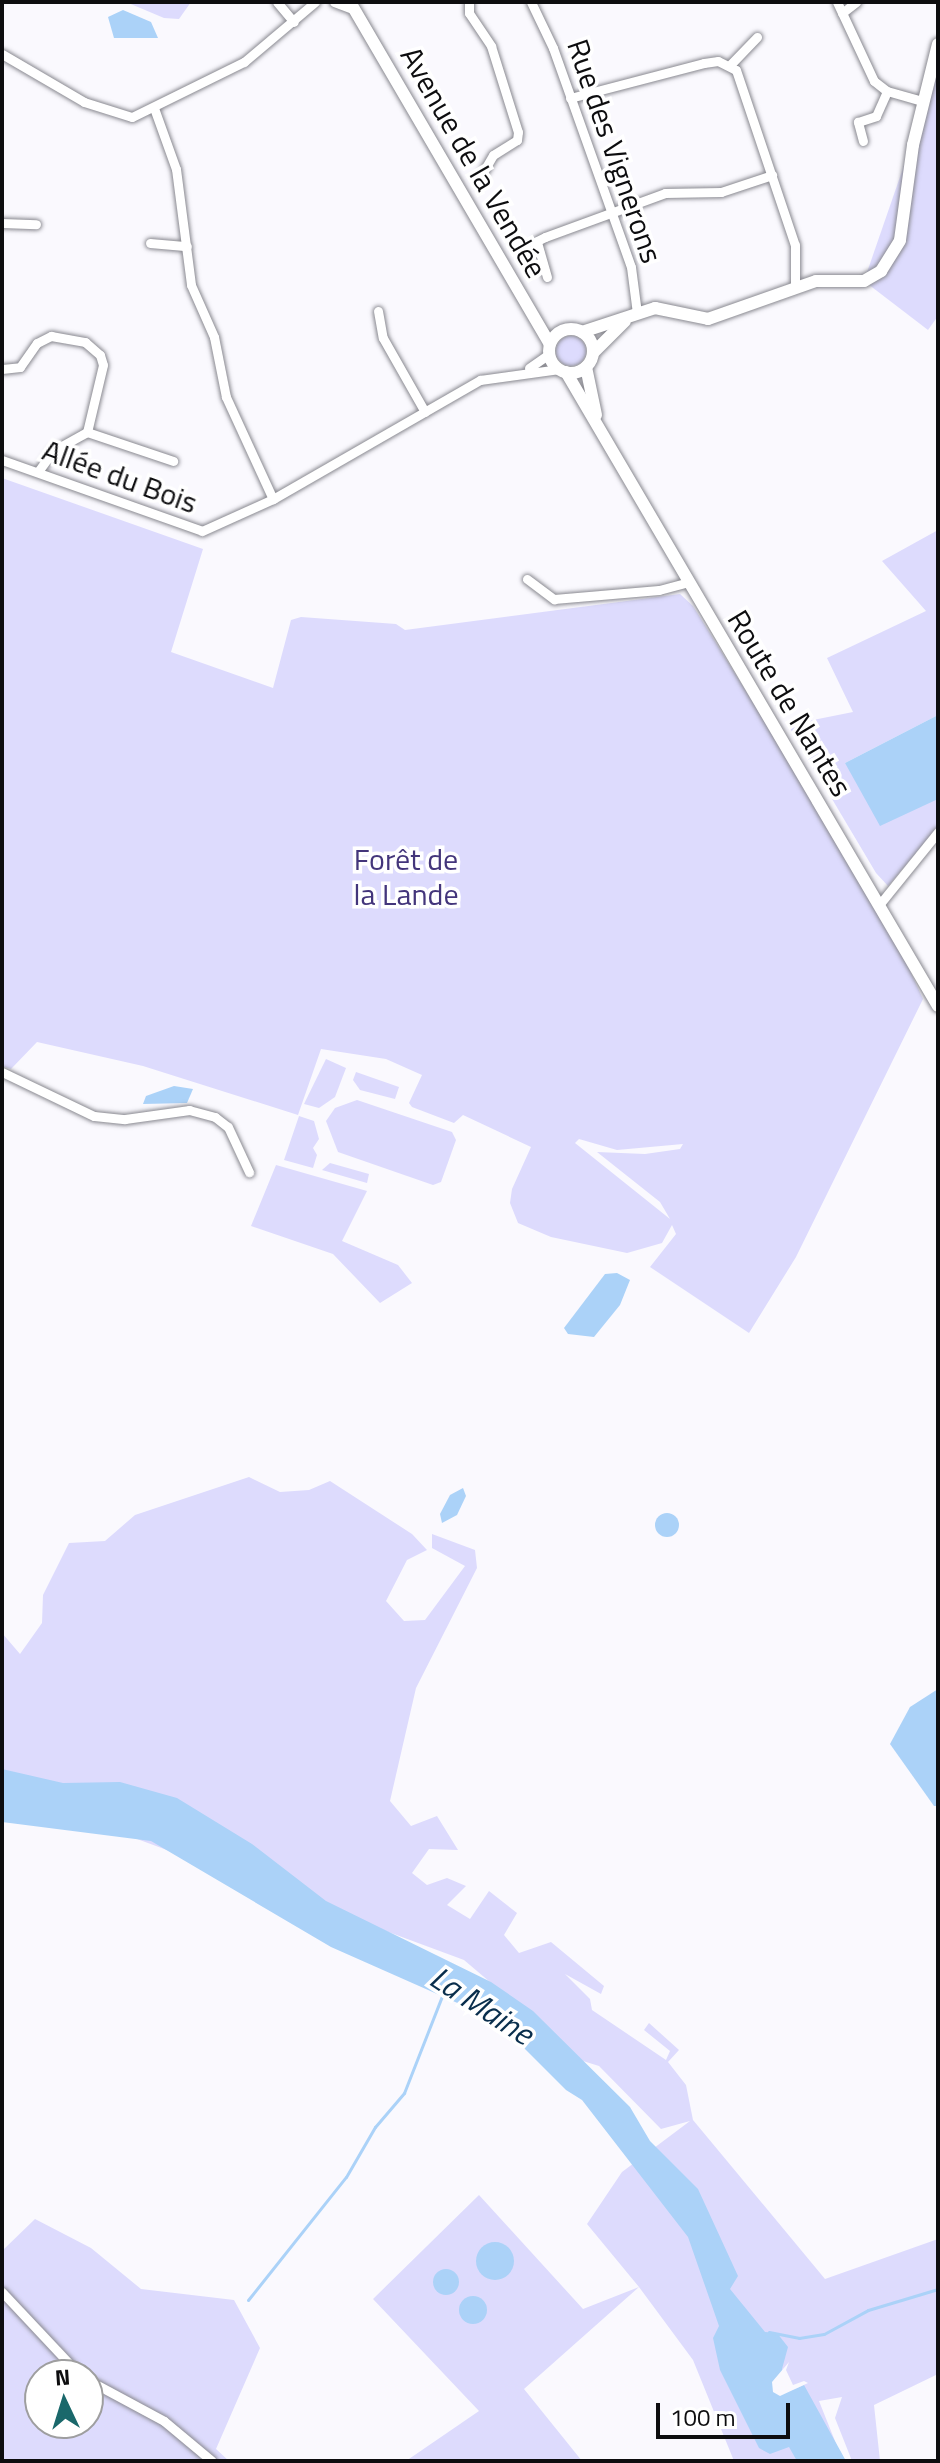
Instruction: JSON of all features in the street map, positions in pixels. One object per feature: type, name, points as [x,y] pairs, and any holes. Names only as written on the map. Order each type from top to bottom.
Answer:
[{"type":"main road","name":"Avenue de la Vendée","points":[[353,6],[529,307],[549,349]]},
{"type":"main road","points":[[634,315],[593,353],[586,367],[562,371],[549,349],[562,331],[582,332],[655,308],[708,319],[830,279],[864,281],[889,263],[900,240],[923,101],[938,44]]},
{"type":"main road","name":"Avenue de la Vendée","points":[[529,307],[562,331]]},
{"type":"main road","points":[[582,332],[593,353]]},
{"type":"main road","name":"Route de Nantes","points":[[586,367],[599,425]]},
{"type":"main road","name":"Route de Nantes","points":[[562,371],[599,425],[938,1006]]},
{"type":"street","points":[[277,2],[294,22]]},
{"type":"street","points":[[2,54],[105,111],[132,117],[244,62],[315,2]]},
{"type":"street","points":[[334,2],[353,6]]},
{"type":"street","points":[[469,2],[469,13],[491,46],[500,88],[518,132],[517,140],[493,155],[482,174]]},
{"type":"street","name":"Rue des Vignerons","points":[[531,2],[570,98],[631,267],[634,315]]},
{"type":"street","points":[[837,2],[874,81],[887,91],[923,101]]},
{"type":"street","points":[[842,13],[856,2]]},
{"type":"street","points":[[730,65],[757,37]]},
{"type":"street","points":[[570,98],[704,63],[730,65]]},
{"type":"street","points":[[730,65],[742,82],[795,245],[795,288]]},
{"type":"street","points":[[863,141],[858,122],[876,116],[887,91]]},
{"type":"street","points":[[154,108],[176,169],[189,277],[214,337],[226,397],[269,501]]},
{"type":"street","points":[[547,277],[537,241],[675,191],[721,192],[772,175]]},
{"type":"street","points":[[2,223],[36,224]]},
{"type":"street","points":[[150,243],[187,246]]},
{"type":"street","points":[[378,311],[383,338],[425,412]]},
{"type":"street","points":[[2,369],[20,367],[37,343],[51,336],[91,344],[103,365],[87,432],[53,451],[39,470]]},
{"type":"street","points":[[516,372],[549,349]]},
{"type":"street","points":[[516,372],[562,371]]},
{"type":"street","name":"Allée du Bois","points":[[2,460],[39,470],[187,529],[215,528],[269,501],[480,380],[516,372]]},
{"type":"street","points":[[87,432],[173,461]]},
{"type":"street","points":[[527,579],[554,599],[637,593],[688,582]]},
{"type":"street","points":[[879,905],[938,832]]},
{"type":"street","points":[[2,1072],[94,1116],[125,1119],[189,1110],[215,1117],[228,1127],[249,1172]]},
{"type":"street","points":[[2,2292],[65,2359]]},
{"type":"street","points":[[104,2389],[164,2421],[212,2461]]},
{"type":"green space","points":[[126,2],[191,2],[179,19],[164,18]]},
{"type":"green space","points":[[938,67],[938,316],[928,330],[864,281]]},
{"type":"green space","points":[[571,336],[582,340],[586,351],[582,362],[571,366],[560,362],[556,351],[560,340]]},
{"type":"green space","name":"Forêt de la Lande","points":[[2,478],[203,549],[171,652],[273,688],[291,620],[301,617],[396,624],[405,630],[680,594],[693,606],[882,910],[923,999],[796,1257],[749,1333],[650,1267],[676,1234],[672,1225],[662,1243],[627,1253],[551,1237],[518,1223],[510,1203],[512,1189],[531,1147],[463,1115],[454,1123],[412,1107],[409,1103],[422,1075],[386,1059],[321,1049],[298,1115],[143,1066],[37,1042],[11,1069],[2,1066]],"holes":[[[579,1139],[617,1150],[683,1144],[680,1149],[645,1154],[597,1152],[660,1202],[670,1219],[575,1143]]]},
{"type":"green space","points":[[938,530],[938,715],[845,763],[938,801],[938,827],[888,886],[876,873],[788,725],[853,712],[827,658],[926,611],[882,561]]},
{"type":"green space","points":[[326,1059],[346,1068],[335,1097],[319,1108],[304,1104]]},
{"type":"green space","points":[[356,1072],[399,1087],[395,1099],[360,1090],[353,1080]]},
{"type":"green space","points":[[357,1100],[452,1132],[456,1140],[441,1182],[433,1185],[338,1152],[326,1121],[335,1108]]},
{"type":"green space","points":[[299,1116],[314,1121],[319,1139],[313,1148],[317,1155],[313,1168],[284,1160]]},
{"type":"green space","points":[[330,1163],[369,1174],[367,1183],[322,1170]]},
{"type":"green space","points":[[276,1165],[367,1191],[342,1241],[398,1265],[412,1283],[380,1303],[333,1254],[251,1226]]},
{"type":"green space","points":[[249,1477],[280,1492],[309,1490],[330,1481],[412,1534],[427,1550],[407,1560],[386,1601],[404,1621],[425,1620],[465,1566],[432,1548],[432,1534],[475,1550],[477,1568],[416,1688],[390,1801],[411,1826],[437,1816],[458,1850],[429,1849],[412,1873],[427,1885],[447,1878],[466,1886],[447,1905],[470,1919],[489,1891],[517,1913],[504,1935],[519,1953],[551,1942],[604,1986],[601,1994],[565,1974],[590,1999],[592,2010],[666,2060],[670,2051],[644,2030],[649,2023],[679,2050],[668,2062],[686,2085],[693,2120],[825,2279],[938,2239],[938,2374],[874,2405],[880,2461],[852,2461],[835,2418],[842,2397],[819,2401],[843,2461],[734,2461],[693,2360],[587,2224],[622,2172],[690,2121],[661,2129],[599,2066],[583,2061],[464,1960],[2,1789],[2,1633],[20,1654],[42,1623],[43,1595],[69,1543],[105,1541],[135,1515]]},
{"type":"green space","points":[[479,2195],[583,2309],[639,2287],[524,2389],[582,2461],[406,2461],[479,2411],[373,2299]]},
{"type":"green space","points":[[35,2219],[91,2248],[141,2289],[234,2300],[260,2348],[216,2449],[229,2461],[2,2461],[2,2251]]},
{"type":"water","points":[[123,10],[151,22],[158,38],[114,38],[108,17]]},
{"type":"water","points":[[938,715],[938,799],[880,826],[845,763]]},
{"type":"water","points":[[174,1086],[193,1089],[187,1103],[143,1104],[146,1096]]},
{"type":"water","points":[[617,1273],[630,1280],[620,1305],[594,1337],[568,1334],[564,1328],[605,1274]]},
{"type":"water","points":[[463,1488],[466,1496],[457,1515],[442,1523],[440,1514],[450,1495]]},
{"type":"water","points":[[667,1513],[676,1516],[679,1525],[676,1534],[667,1537],[658,1534],[655,1525],[658,1516]]},
{"type":"water","points":[[938,1689],[938,1806],[934,1806],[890,1744],[910,1707]]},
{"type":"water","name":"La Maine","points":[[2,1769],[63,1783],[120,1782],[177,1798],[252,1844],[326,1901],[491,1982],[533,2011],[630,2107],[650,2141],[698,2189],[738,2276],[730,2289],[765,2332],[777,2333],[788,2347],[782,2369],[789,2385],[792,2390],[804,2385],[846,2461],[797,2461],[789,2447],[770,2454],[759,2448],[720,2370],[713,2338],[719,2326],[688,2237],[582,2100],[566,2090],[511,2035],[480,2013],[331,1947],[151,1841],[2,1822]]},
{"type":"water","points":[[495,2242],[508,2248],[514,2261],[508,2274],[495,2280],[482,2274],[476,2261],[482,2248]]},
{"type":"water","points":[[446,2269],[455,2273],[459,2282],[455,2291],[446,2295],[437,2291],[433,2282],[437,2273]]},
{"type":"water","points":[[473,2296],[483,2300],[487,2310],[483,2320],[473,2324],[463,2320],[459,2310],[463,2300]]},
{"type":"pier","points":[[789,2362],[786,2370],[793,2385],[804,2381],[808,2383],[780,2396],[773,2392],[772,2382]]},
{"type":"waterway","name":"La Maine","points":[[248,2300],[346,2177],[375,2127],[404,2093],[442,1996]]},
{"type":"waterway","points":[[769,2332],[799,2338],[824,2334],[868,2310],[938,2289]]}]
